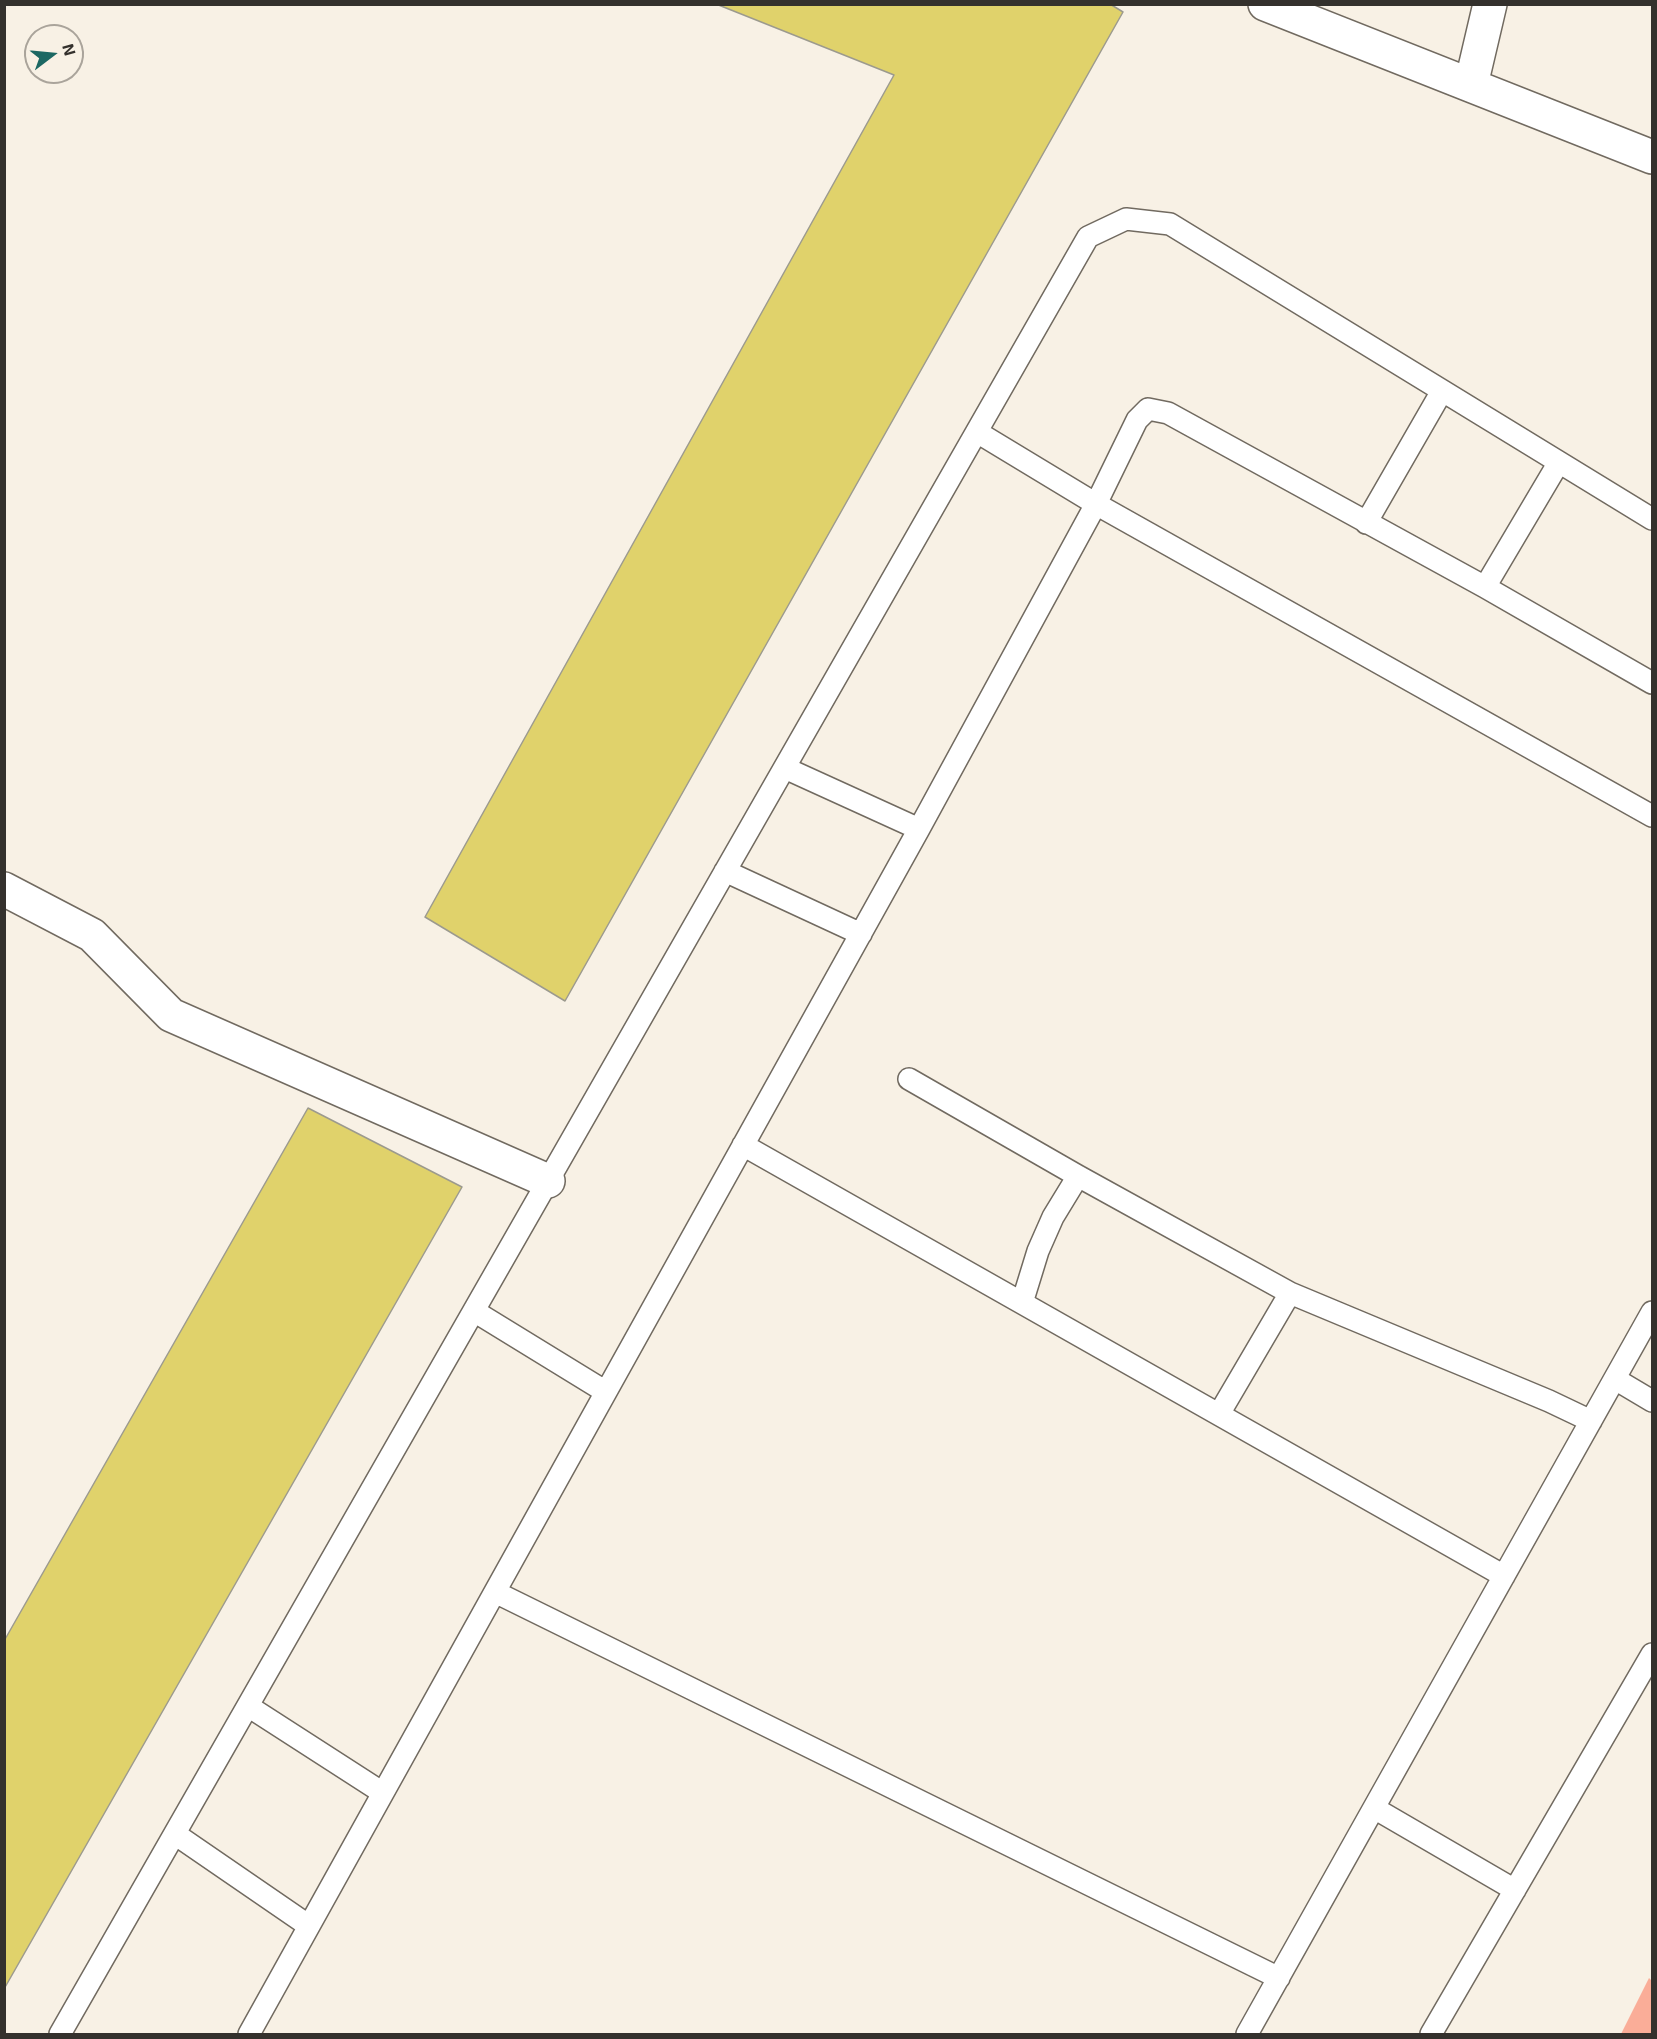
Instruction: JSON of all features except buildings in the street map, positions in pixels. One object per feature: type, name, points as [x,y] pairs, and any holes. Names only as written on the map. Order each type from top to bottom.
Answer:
[{"type":"street","points":[[1265,4],[1653,157]]},
{"type":"street","points":[[1471,85],[1490,4]]},
{"type":"street","points":[[4,888],[92,935],[171,1015],[548,1181]]},
{"type":"lane","points":[[60,2034],[1088,237],[1126,219],[1170,224],[1653,519]]},
{"type":"lane","points":[[1366,523],[1442,391]]},
{"type":"lane","points":[[249,2034],[919,829],[1096,504],[1137,420],[1148,410],[1168,414],[1485,587],[1653,683]]},
{"type":"lane","points":[[977,432],[1096,504],[1653,816]]},
{"type":"lane","points":[[1485,587],[1559,462]]},
{"type":"lane","points":[[785,768],[919,829]]},
{"type":"lane","points":[[725,872],[861,934]]},
{"type":"lane","points":[[909,1079],[1078,1176],[1290,1293],[1549,1401],[1591,1421]]},
{"type":"lane","points":[[743,1145],[1504,1576]]},
{"type":"lane","points":[[1022,1303],[1038,1251],[1053,1217],[1078,1176]]},
{"type":"lane","points":[[1219,1414],[1290,1293]]},
{"type":"lane","points":[[474,1311],[606,1392]]},
{"type":"lane","points":[[1247,2034],[1653,1312]]},
{"type":"lane","points":[[1615,1379],[1653,1401]]},
{"type":"lane","points":[[495,1592],[1279,1978]]},
{"type":"lane","points":[[1431,2034],[1653,1654]]},
{"type":"lane","points":[[248,1706],[383,1793]]},
{"type":"lane","points":[[1374,1809],[1515,1890]]},
{"type":"lane","points":[[175,1834],[309,1926]]},
{"type":"shaded area","points":[[1649,1978],[1652,1981],[1652,2034],[1621,2034]]}]
